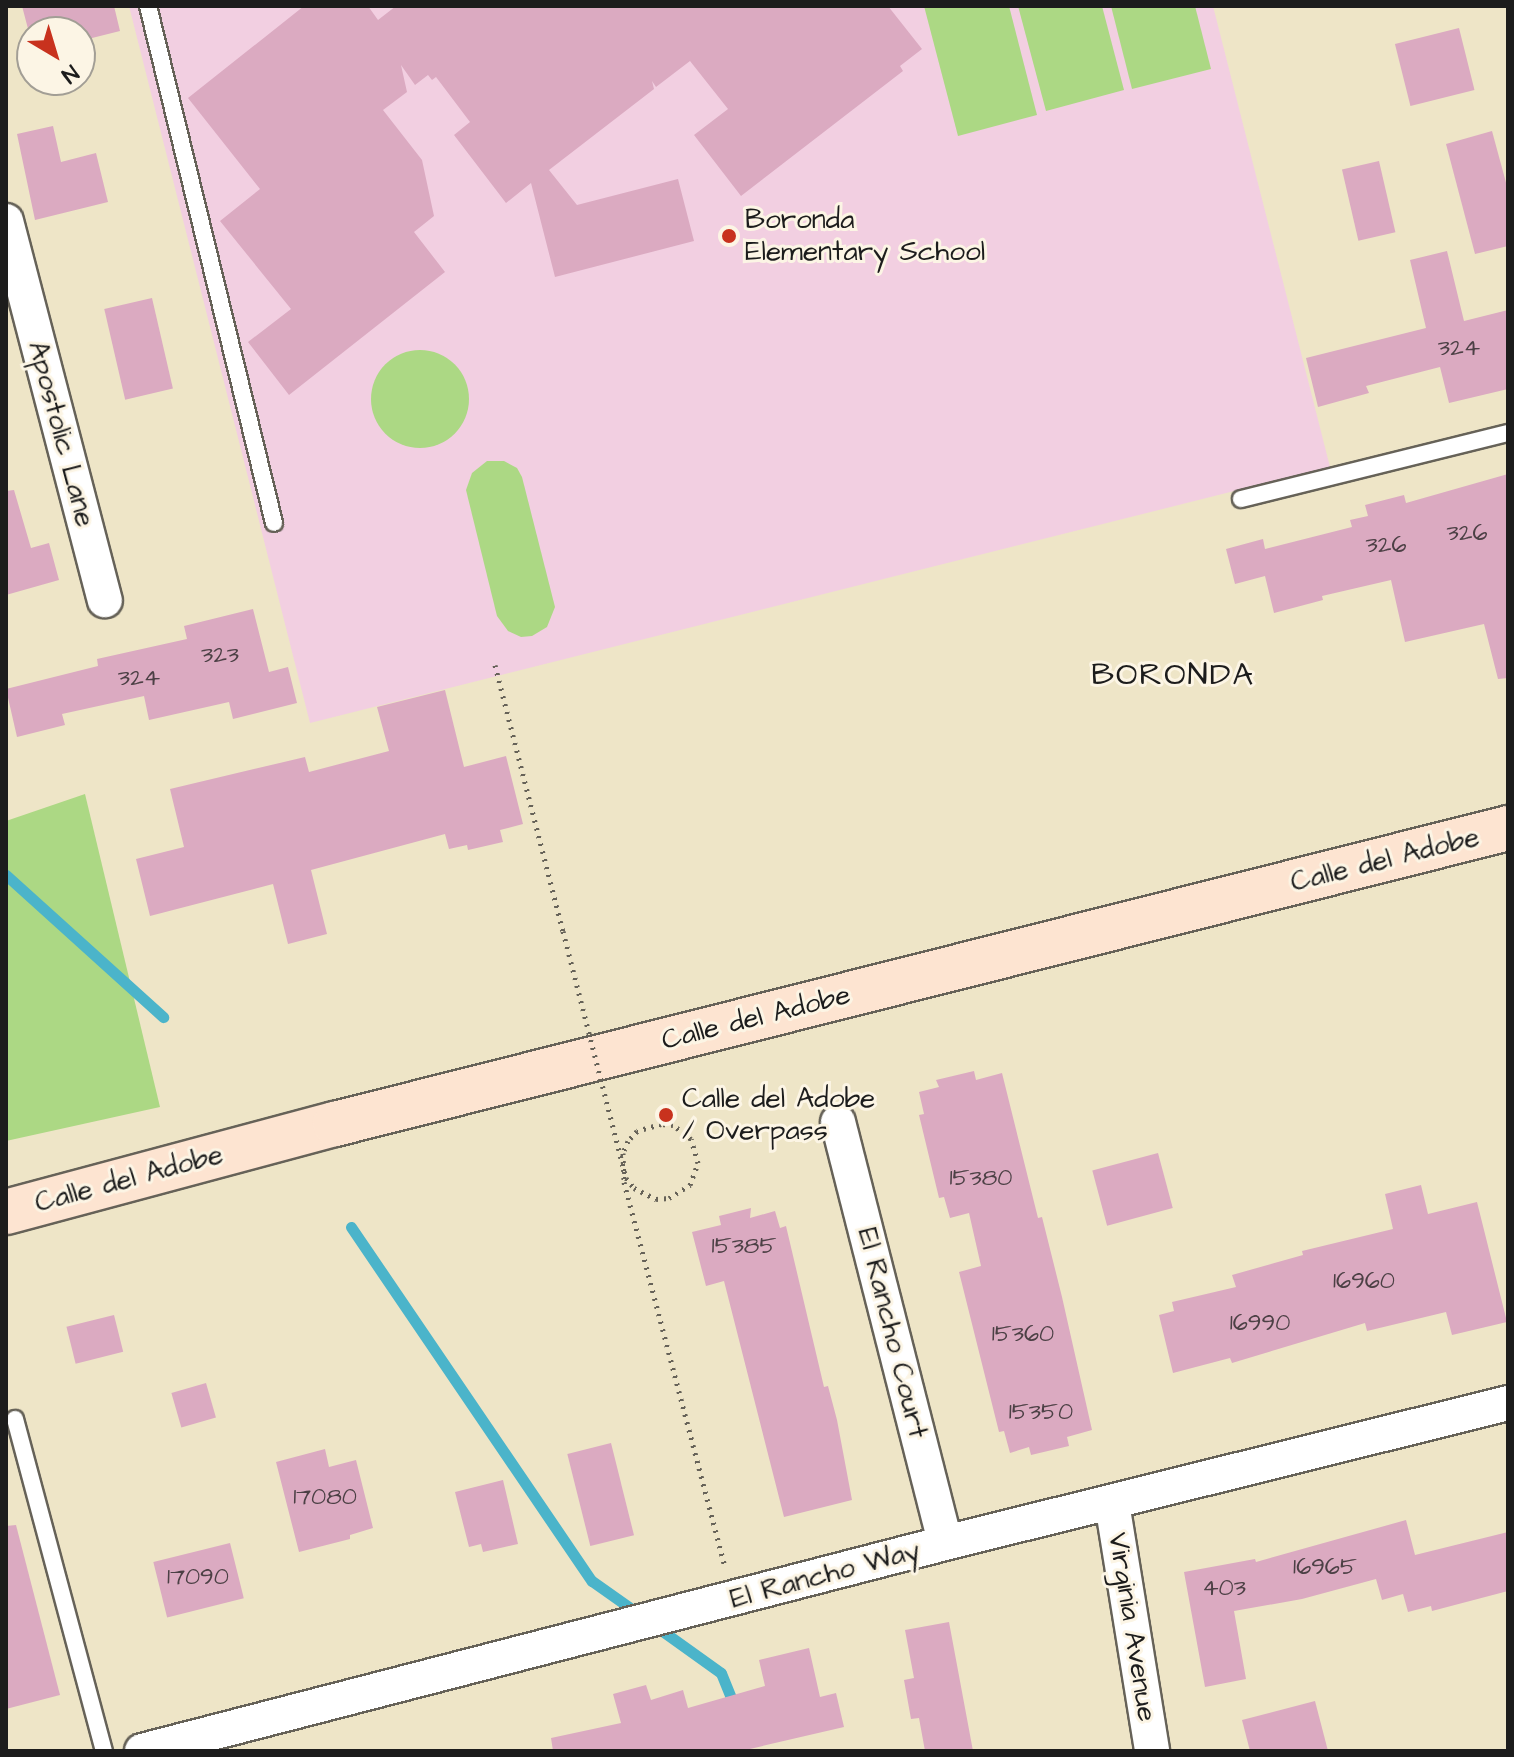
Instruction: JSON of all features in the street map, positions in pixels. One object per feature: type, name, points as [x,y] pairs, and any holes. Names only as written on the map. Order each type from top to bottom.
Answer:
[{"type":"street","name":"Apostolic Lane","points":[[6,221],[105,600]]},
{"type":"street","name":"Calle del Adobe","points":[[6,1212],[335,1124],[1508,828]]},
{"type":"street","name":"El Rancho Court","points":[[838,1122],[945,1543]]},
{"type":"street","name":"El Rancho Way","points":[[142,1751],[945,1543],[1508,1403]]},
{"type":"street","name":"Virginia Avenue","points":[[1112,1503],[1152,1751]]},
{"type":"lane","points":[[148,6],[274,523]]},
{"type":"lane","points":[[1241,499],[1508,433]]},
{"type":"lane","points":[[15,1419],[104,1751]]},
{"type":"path","points":[[495,665],[726,1571]]},
{"type":"path","points":[[661,1124],[673,1125],[691,1139],[698,1163],[690,1185],[669,1198],[656,1199],[634,1188],[622,1165],[628,1141],[637,1131],[661,1124]]},
{"type":"shaded area","name":"Boronda Elementary School","points":[[129,6],[1213,6],[1330,467],[310,723]]},
{"type":"green space","points":[[924,6],[1009,6],[1037,115],[958,136]]},
{"type":"green space","points":[[1018,6],[1102,6],[1124,90],[1046,111]]},
{"type":"green space","points":[[1111,6],[1195,6],[1211,69],[1132,89]]},
{"type":"green space","points":[[420,350],[439,354],[455,364],[465,380],[469,399],[465,418],[455,434],[439,444],[420,448],[401,444],[385,434],[375,418],[371,399],[375,380],[385,364],[401,354]]},
{"type":"green space","points":[[487,461],[504,461],[517,468],[522,477],[555,607],[547,627],[532,636],[521,637],[508,631],[497,616],[466,490],[472,473]]},
{"type":"green space","points":[[85,794],[160,1107],[6,1141],[6,821]]},
{"type":"building","points":[[22,6],[114,6],[120,31],[96,37],[96,16],[25,16]]},
{"type":"building","points":[[304,6],[368,6],[378,20],[396,6],[888,6],[922,49],[900,66],[903,71],[741,196],[694,135],[728,109],[690,61],[656,87],[652,81],[654,89],[549,170],[577,205],[678,179],[694,241],[555,277],[531,183],[506,203],[454,135],[470,122],[436,77],[432,80],[428,75],[415,85],[401,65],[407,92],[383,110],[422,160],[434,216],[414,232],[445,272],[289,395],[248,342],[291,309],[220,221],[260,189],[188,98]]},
{"type":"building","points":[[1459,28],[1474,90],[1410,106],[1395,44]]},
{"type":"building","points":[[53,126],[61,162],[96,153],[108,202],[35,220],[17,134]]},
{"type":"building","points":[[1492,131],[1508,190],[1508,246],[1475,254],[1446,144]]},
{"type":"building","points":[[1379,161],[1395,232],[1358,241],[1342,170]]},
{"type":"building","points":[[1447,251],[1464,321],[1508,310],[1508,389],[1449,403],[1440,367],[1366,386],[1369,393],[1318,407],[1306,358],[1426,328],[1410,260]]},
{"type":"building","points":[[152,298],[173,389],[125,400],[104,309]]},
{"type":"building","points":[[1508,474],[1508,678],[1498,679],[1484,624],[1405,642],[1391,580],[1322,596],[1323,600],[1274,613],[1265,576],[1235,584],[1226,549],[1263,539],[1265,549],[1352,527],[1350,520],[1368,516],[1365,505],[1404,495],[1406,503]]},
{"type":"building","points":[[14,490],[31,548],[49,543],[59,580],[6,595],[6,491]]},
{"type":"building","points":[[253,609],[269,672],[288,667],[297,703],[233,719],[229,702],[149,720],[144,696],[62,714],[65,725],[17,737],[6,689],[98,666],[97,659],[187,639],[184,626]]},
{"type":"building","points":[[445,690],[464,767],[506,756],[523,824],[500,830],[503,842],[468,850],[467,845],[449,849],[445,834],[311,870],[327,934],[288,944],[273,884],[150,916],[136,859],[184,847],[170,789],[305,757],[309,772],[389,751],[377,707]]},
{"type":"building","points":[[974,1071],[976,1080],[1002,1073],[1038,1218],[1042,1217],[1092,1430],[1067,1437],[1069,1446],[1031,1455],[1029,1447],[1010,1453],[1004,1431],[999,1432],[959,1272],[981,1266],[969,1213],[950,1218],[944,1197],[939,1198],[919,1115],[924,1114],[919,1092],[939,1087],[936,1080]]},
{"type":"building","points":[[1158,1153],[1173,1208],[1107,1226],[1092,1171]]},
{"type":"building","points":[[1421,1185],[1428,1214],[1477,1202],[1507,1322],[1452,1335],[1446,1312],[1367,1331],[1365,1323],[1232,1363],[1230,1358],[1173,1373],[1159,1315],[1174,1311],[1172,1302],[1236,1287],[1232,1275],[1303,1255],[1302,1251],[1393,1229],[1385,1194]]},
{"type":"building","points":[[751,1208],[750,1218],[775,1211],[780,1228],[786,1226],[824,1387],[828,1386],[837,1420],[852,1500],[784,1517],[724,1281],[706,1286],[692,1232],[721,1225],[719,1216]]},
{"type":"building","points":[[114,1315],[123,1352],[76,1364],[66,1327]]},
{"type":"building","points":[[206,1383],[216,1418],[181,1428],[171,1393]]},
{"type":"building","points":[[611,1443],[634,1535],[590,1546],[567,1454]]},
{"type":"building","points":[[325,1449],[329,1467],[356,1460],[373,1528],[350,1535],[350,1539],[299,1552],[276,1462]]},
{"type":"building","points":[[503,1480],[518,1544],[483,1552],[481,1544],[469,1547],[455,1492]]},
{"type":"building","points":[[1406,1520],[1415,1555],[1508,1532],[1508,1591],[1432,1611],[1431,1606],[1408,1612],[1403,1594],[1382,1600],[1376,1579],[1302,1599],[1234,1611],[1246,1679],[1205,1687],[1184,1572],[1255,1559],[1256,1562]]},
{"type":"building","points":[[16,1525],[60,1695],[6,1709],[6,1526]]},
{"type":"building","points":[[230,1543],[244,1598],[167,1617],[153,1562]]},
{"type":"building","points":[[949,1622],[973,1751],[925,1751],[919,1718],[911,1719],[904,1680],[914,1678],[905,1630]]},
{"type":"building","points":[[809,1648],[820,1697],[836,1693],[844,1727],[741,1751],[553,1751],[551,1738],[621,1723],[613,1694],[646,1685],[651,1700],[683,1690],[688,1708],[765,1686],[759,1660]]},
{"type":"building","points":[[1315,1701],[1328,1751],[1250,1751],[1242,1720]]},
{"type":"waterway","points":[[6,875],[163,1017]]},
{"type":"waterway","points":[[351,1227],[592,1581],[640,1615]]},
{"type":"waterway","points":[[654,1625],[721,1673],[735,1707]]},
{"type":"place","name":"Boronda Elementary School","points":[[729,236]]},
{"type":"place","name":"Calle del Adobe / Overpass","points":[[666,1115]]},
{"type":"district","name":"BORONDA","points":[[1173,675]]}]
